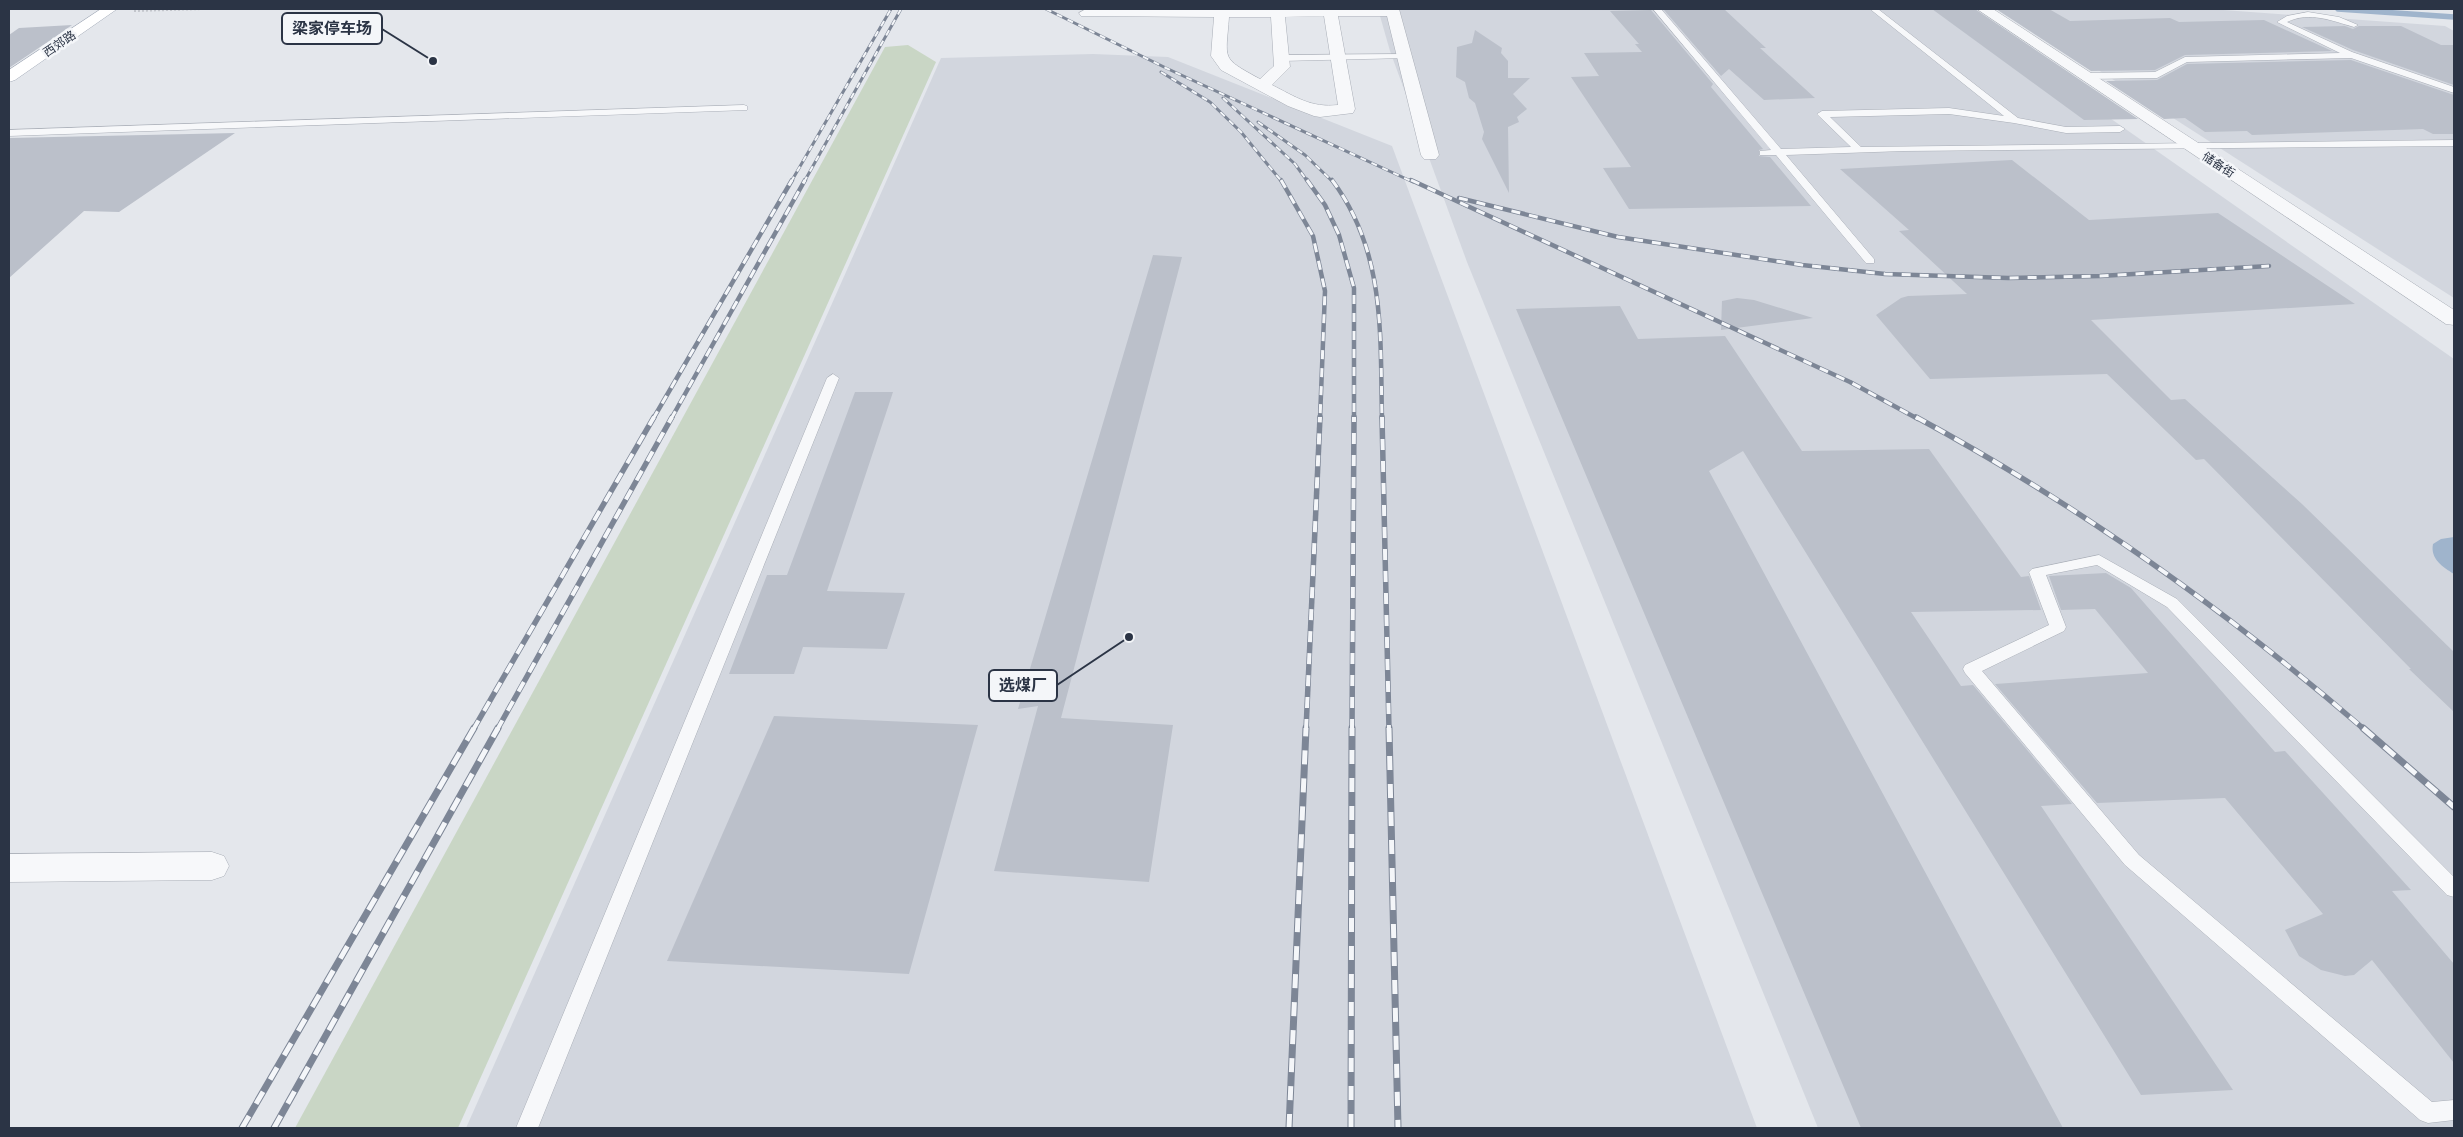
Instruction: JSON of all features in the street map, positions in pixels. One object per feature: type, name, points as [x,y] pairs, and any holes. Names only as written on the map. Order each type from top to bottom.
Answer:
[{"type":"main road","name":"西郊路","points":[[9,77],[108,10]]},
{"type":"street","name":"储备街","points":[[1984,9],[2454,319]]},
{"type":"street","points":[[1263,85],[1282,67],[1277,10]]},
{"type":"street","points":[[1222,11],[1219,56],[1226,67],[1294,103],[1320,112],[1347,109],[1330,10]]},
{"type":"street","points":[[1086,13],[1392,10],[1430,156]]},
{"type":"street","points":[[9,868],[212,866]]},
{"type":"lane","points":[[1657,9],[1870,261]]},
{"type":"lane","points":[[1874,9],[2016,120]]},
{"type":"lane","points":[[2354,25],[2328,15],[2292,15],[2281,22],[2353,55],[2454,90]]},
{"type":"lane","points":[[2087,76],[2157,75],[2185,60],[2353,55]]},
{"type":"lane","points":[[1281,58],[1404,56]]},
{"type":"lane","points":[[9,133],[744,108]]},
{"type":"lane","points":[[1858,150],[1822,114],[1949,111],[2016,120],[2066,130],[2120,129]]},
{"type":"lane","points":[[1763,153],[1858,150],[2454,143]]},
{"type":"lane","points":[[527,1128],[833,378]]},
{"type":"lane","points":[[2454,889],[2172,603],[2098,560],[2037,572],[2058,628],[1971,669],[2132,860],[2428,1113],[2454,1110]]},
{"type":"path","points":[[108,10],[203,9]]},
{"type":"shaded area","points":[[1378,9],[1954,9],[2454,359],[2454,1128],[1818,1128],[1467,262],[1390,51]]},
{"type":"shaded area","points":[[2003,9],[2210,9],[2445,26],[2454,31],[2454,298]]},
{"type":"shaded area","points":[[1093,54],[1168,57],[1392,146],[1757,1128],[466,1128],[941,58]]},
{"type":"green space","points":[[908,45],[936,62],[458,1128],[295,1128],[885,47]]},
{"type":"water","points":[[2454,537],[2454,574],[2435,558],[2433,544],[2441,539]]},
{"type":"building","points":[[1724,9],[1766,48],[1760,48],[1815,98],[1764,100],[1729,69],[1721,76],[1664,10]]},
{"type":"building","points":[[1932,9],[1975,9],[2138,119],[2084,120]]},
{"type":"building","points":[[1996,9],[2049,9],[2070,21],[2170,18],[2179,22],[2264,20],[2332,51],[2185,55],[2155,70],[2091,71]]},
{"type":"building","points":[[1651,10],[1713,84],[1711,87],[1763,149],[1759,150],[1759,156],[1770,157],[1811,206],[1629,209],[1603,168],[1631,167],[1571,77],[1599,76],[1584,53],[1642,52],[1635,44],[1639,44],[1610,11]]},
{"type":"building","points":[[72,25],[9,68],[9,35],[19,28]]},
{"type":"building","points":[[2345,26],[2353,29],[2359,26],[2401,26],[2441,45],[2454,45],[2454,85],[2353,50],[2302,27]]},
{"type":"building","points":[[1475,30],[1502,48],[1501,53],[1508,61],[1508,78],[1530,78],[1513,94],[1527,109],[1517,117],[1519,122],[1508,127],[1509,193],[1482,139],[1484,132],[1475,103],[1469,98],[1465,82],[1456,77],[1457,47],[1472,43]]},
{"type":"building","points":[[2351,60],[2454,95],[2454,134],[2433,134],[2423,129],[2252,135],[2247,131],[2205,132],[2185,118],[2164,119],[2106,81],[2157,80],[2187,64]]},
{"type":"building","points":[[235,133],[119,212],[84,211],[9,278],[9,138]]},
{"type":"building","points":[[2012,160],[2089,220],[2218,213],[2355,304],[2091,320],[2171,400],[2185,399],[2302,504],[2454,652],[2454,712],[2409,669],[2411,669],[2204,459],[2196,460],[2107,374],[1930,379],[1876,315],[1901,298],[1908,296],[1967,294],[1899,231],[1909,230],[1840,169]]},
{"type":"building","points":[[1153,255],[1182,257],[1061,718],[1173,725],[1149,882],[994,871],[1038,706],[1018,709]]},
{"type":"building","points":[[1737,298],[1754,300],[1813,318],[1721,330],[1722,301]]},
{"type":"building","points":[[1620,306],[1638,339],[1725,336],[1802,451],[1929,449],[2021,577],[2029,576],[2041,610],[1911,612],[1961,686],[1973,685],[2072,804],[2041,806],[2233,1090],[2141,1095],[1743,451],[1709,471],[2063,1128],[1861,1128],[1516,309]]},
{"type":"building","points":[[855,392],[893,392],[827,591],[905,593],[887,649],[803,647],[794,674],[729,674],[767,575],[787,575]]},
{"type":"building","points":[[2106,573],[2131,588],[2275,752],[2285,751],[2411,890],[2392,891],[2454,964],[2454,1063],[2372,960],[2354,975],[2345,976],[2321,970],[2299,956],[2285,930],[2323,914],[2225,798],[2097,803],[1995,684],[2148,673],[2095,609],[2061,610],[2049,576]]},
{"type":"building","points":[[774,716],[978,725],[909,974],[667,961]]},
{"type":"waterway","points":[[2338,9],[2454,17]]},
{"type":"railway","points":[[791,182],[891,9]]},
{"type":"railway","points":[[804,182],[901,9]]},
{"type":"railway","points":[[1046,9],[1166,68],[1413,182]]},
{"type":"railway","points":[[1161,72],[1210,102],[1241,132],[1282,182]]},
{"type":"railway","points":[[1223,98],[1295,164],[1308,182]]},
{"type":"railway","points":[[1258,122],[1305,155],[1333,182]]},
{"type":"railway","points":[[653,419],[792,180]]},
{"type":"railway","points":[[671,419],[805,180]]},
{"type":"railway","points":[[1281,180],[1313,236],[1325,291],[1320,419]]},
{"type":"railway","points":[[1307,180],[1325,205],[1339,235],[1354,288],[1354,417]]},
{"type":"railway","points":[[1332,180],[1350,207],[1371,265],[1380,325],[1382,419]]},
{"type":"railway","points":[[1411,180],[1850,382],[1918,419]]},
{"type":"railway","points":[[1459,198],[1618,237],[1802,265],[1885,274],[2008,278],[2100,276],[2269,266]]},
{"type":"railway","points":[[473,730],[654,417]]},
{"type":"railway","points":[[497,730],[672,417]]},
{"type":"railway","points":[[1306,730],[1320,417]]},
{"type":"railway","points":[[1352,730],[1354,417]]},
{"type":"railway","points":[[1382,417],[1389,730]]},
{"type":"railway","points":[[1916,417],[2035,486],[2149,561],[2259,643],[2365,730]]},
{"type":"railway","points":[[242,1128],[474,728]]},
{"type":"railway","points":[[274,1128],[498,728]]},
{"type":"railway","points":[[1289,1128],[1306,728]]},
{"type":"railway","points":[[1351,1128],[1352,728]]},
{"type":"railway","points":[[1389,728],[1398,1128]]},
{"type":"railway","points":[[2363,728],[2454,807]]},
{"type":"place","name":"梁家停车场","points":[[433,61]]},
{"type":"place","name":"选煤厂","points":[[1129,637]]}]
